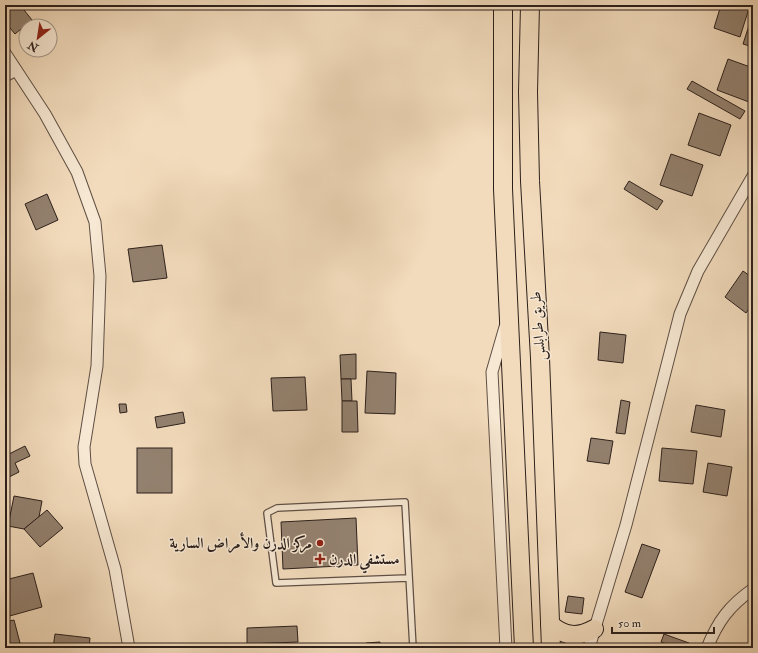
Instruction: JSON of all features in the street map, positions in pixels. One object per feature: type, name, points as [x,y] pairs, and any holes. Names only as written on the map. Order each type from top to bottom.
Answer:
[{"type":"highway","points":[[503,5],[503,189],[524,648]]},
{"type":"highway","name":"طريق طرابلس","points":[[530,5],[528,92],[530,181],[540,358],[551,648]]},
{"type":"highway","points":[[550,624],[563,634],[571,635],[579,635],[594,629]]},
{"type":"street","points":[[5,53],[45,114],[77,172],[95,222],[100,276],[98,366],[84,447],[85,458],[115,569],[129,648]]},
{"type":"street","points":[[5,76],[16,70]]},
{"type":"street","points":[[589,648],[626,525],[680,314],[698,271],[753,176]]},
{"type":"street","points":[[506,648],[492,372],[508,319]]},
{"type":"street","points":[[707,648],[724,614],[739,599],[753,589]]},
{"type":"lane","points":[[408,578],[276,584],[267,513],[277,508],[406,502],[413,648]]},
{"type":"building","points":[[11,5],[20,5],[30,18],[18,18],[18,32],[15,34],[5,22],[5,10]]},
{"type":"building","points":[[721,5],[750,5],[740,37],[714,28]]},
{"type":"building","points":[[753,13],[753,47],[743,44]]},
{"type":"building","points":[[728,59],[753,68],[753,91],[749,102],[717,90]]},
{"type":"building","points":[[692,81],[745,111],[740,119],[687,89]]},
{"type":"building","points":[[699,113],[731,125],[720,156],[688,145]]},
{"type":"building","points":[[671,154],[703,165],[692,196],[660,185]]},
{"type":"building","points":[[629,181],[663,201],[657,210],[624,189]]},
{"type":"building","points":[[47,194],[58,220],[36,230],[25,204]]},
{"type":"building","points":[[162,245],[167,278],[133,282],[128,249]]},
{"type":"building","points":[[743,271],[753,278],[753,303],[746,313],[725,297]]},
{"type":"building","points":[[600,332],[626,335],[623,363],[598,360]]},
{"type":"building","points":[[356,354],[356,379],[341,379],[340,355]]},
{"type":"building","points":[[367,371],[396,373],[395,414],[365,413]]},
{"type":"building","points":[[305,377],[307,410],[273,411],[271,378]]},
{"type":"building","points":[[341,379],[351,379],[352,401],[342,401]]},
{"type":"building","points":[[621,400],[630,402],[625,434],[616,433]]},
{"type":"building","points":[[342,401],[357,401],[358,432],[342,432]]},
{"type":"building","points":[[119,404],[126,404],[127,412],[120,413]]},
{"type":"building","points":[[696,405],[725,410],[721,437],[691,432]]},
{"type":"building","points":[[183,412],[185,423],[157,428],[155,417]]},
{"type":"building","points":[[591,438],[613,441],[609,464],[587,461]]},
{"type":"building","points":[[25,446],[30,456],[15,463],[19,472],[5,479],[5,456]]},
{"type":"building","points":[[137,448],[172,448],[172,493],[137,493]]},
{"type":"building","points":[[662,448],[697,451],[693,484],[659,481]]},
{"type":"building","points":[[708,463],[732,467],[727,496],[703,492]]},
{"type":"building","points":[[14,496],[42,501],[39,517],[24,529],[8,526]]},
{"type":"building","points":[[47,510],[63,528],[40,547],[24,529]]},
{"type":"building","name":"مركز الدرن والأمراض السارية","points":[[356,518],[358,565],[283,569],[281,522]]},
{"type":"building","points":[[642,544],[660,550],[642,598],[625,592]]},
{"type":"building","points":[[33,573],[42,607],[6,617],[5,580]]},
{"type":"building","points":[[568,596],[584,598],[582,614],[565,612]]},
{"type":"building","points":[[14,620],[20,643],[5,646],[5,622]]},
{"type":"building","points":[[297,626],[298,642],[247,644],[247,628]]},
{"type":"building","points":[[55,634],[90,638],[89,648],[53,648]]},
{"type":"building","points":[[664,634],[689,643],[687,648],[678,648],[661,642]]},
{"type":"building","points":[[380,642],[380,648],[366,648],[366,643]]},
{"type":"place","name":"مركز الدرن والأمراض السارية","points":[[320,543]]},
{"type":"place","name":"مستشفي الدرن","points":[[320,559]]}]
